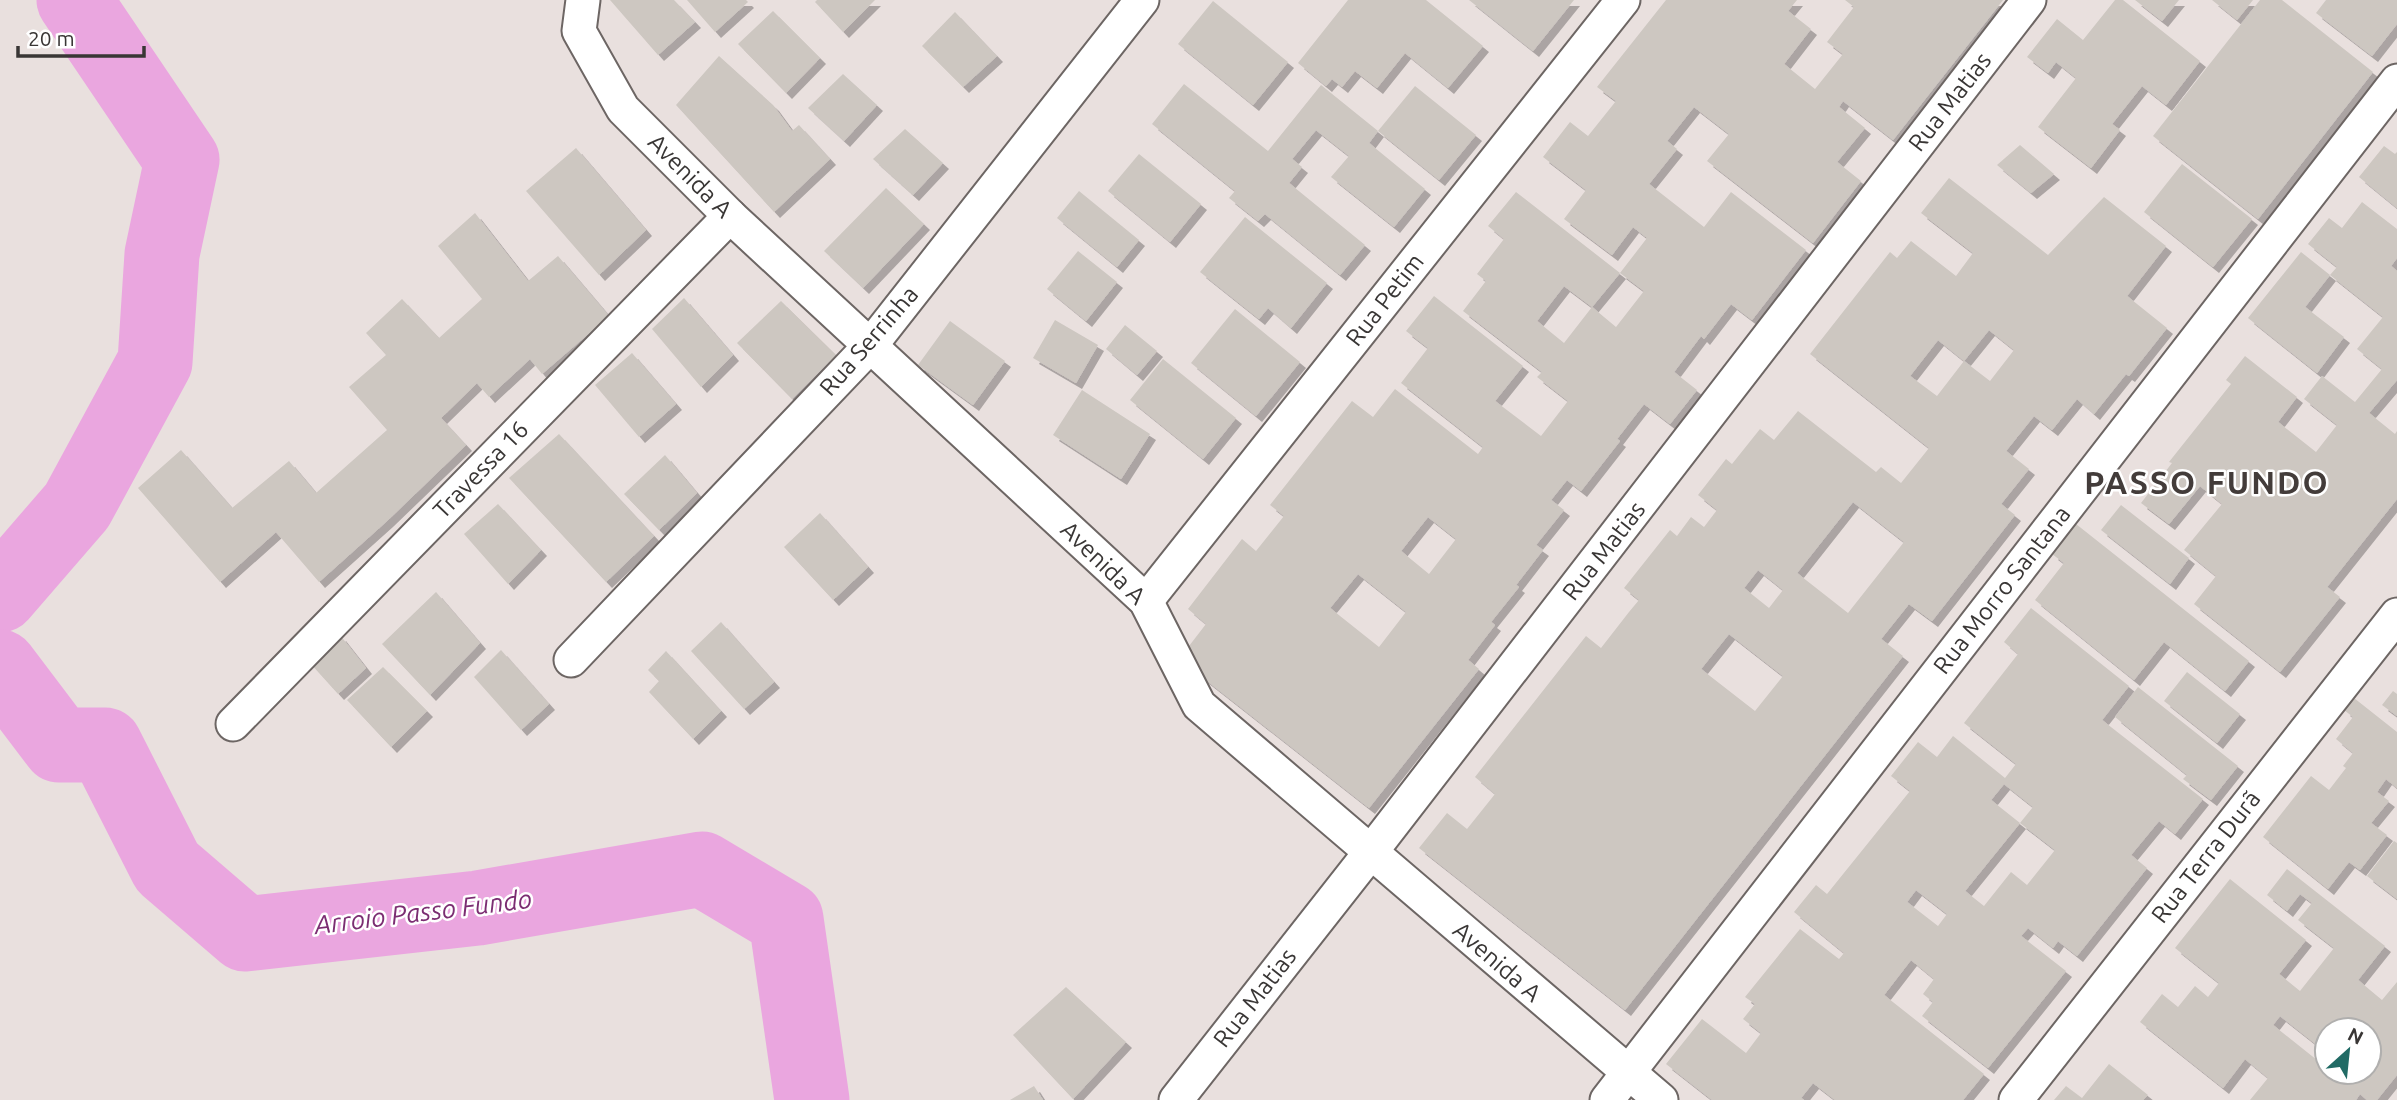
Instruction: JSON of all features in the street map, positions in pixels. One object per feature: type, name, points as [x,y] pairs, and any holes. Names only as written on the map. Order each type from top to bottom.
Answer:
[{"type":"street","name":"Avenida A","points":[[583,0],[579,31],[623,109],[730,216],[1146,601],[1199,705],[1661,1100]]},
{"type":"street","name":"Rua Serrinha","points":[[571,660],[870,346],[1142,0]]},
{"type":"street","name":"Rua Petim","points":[[1146,601],[1623,0]]},
{"type":"street","name":"Rua Matias","points":[[1176,1100],[2029,0]]},
{"type":"street","name":"Rua Morro Santana","points":[[1608,1100],[2397,80]]},
{"type":"street","name":"Travessa 16","points":[[233,724],[730,216]]},
{"type":"street","name":"Rua Terra Durã","points":[[2016,1100],[2397,615]]},
{"type":"building","points":[[610,0],[674,0],[695,22],[658,55]]},
{"type":"building","points":[[687,0],[746,0],[748,2],[715,32]]},
{"type":"building","points":[[875,0],[843,32],[815,2]]},
{"type":"building","points":[[1348,0],[1426,0],[1483,46],[1448,88],[1405,53],[1377,88],[1355,71],[1342,87],[1332,79],[1326,86],[1298,63]]},
{"type":"building","points":[[1469,0],[1574,0],[1533,51]]},
{"type":"building","points":[[1666,0],[1797,0],[1788,11],[1811,29],[1784,64],[1815,89],[1843,54],[1827,42],[1854,7],[1845,0],[2003,0],[1893,140],[1843,101],[1839,107],[1865,128],[1837,162],[1861,181],[1813,243],[1707,161],[1729,134],[1694,107],[1667,141],[1677,149],[1649,184],[1704,227],[1731,192],[1806,250],[1752,320],[1731,304],[1704,339],[1701,336],[1674,372],[1697,390],[1670,424],[1644,404],[1617,439],[1620,441],[1581,491],[1567,480],[1551,500],[1564,510],[1536,545],[1543,550],[1516,585],[1519,587],[1491,622],[1495,625],[1468,660],[1479,669],[1369,808],[1179,659],[1206,624],[1188,609],[1242,539],[1256,551],[1284,516],[1270,505],[1352,401],[1373,417],[1395,389],[1478,454],[1483,447],[1401,383],[1428,348],[1406,331],[1434,296],[1523,366],[1495,401],[1541,436],[1568,401],[1537,377],[1542,372],[1463,311],[1486,281],[1477,274],[1504,239],[1488,226],[1516,192],[1620,273],[1647,238],[1633,227],[1612,255],[1564,219],[1586,190],[1543,157],[1570,122],[1588,136],[1616,101],[1597,87]],"holes":[[[1620,273],[1644,291],[1616,327],[1592,307]],[[1564,286],[1592,307],[1564,343],[1537,321]],[[1428,517],[1456,539],[1429,574],[1401,551]],[[1358,574],[1406,612],[1379,647],[1330,608]]]},
{"type":"building","points":[[2115,0],[2123,0],[2200,61],[2166,105],[2142,86],[2112,124],[2120,130],[2091,168],[2038,127],[2076,78],[2056,62],[2048,73],[2027,57],[2057,19],[2083,40]]},
{"type":"building","points":[[2135,0],[2179,0],[2162,21]]},
{"type":"building","points":[[2212,0],[2253,0],[2237,20]]},
{"type":"building","points":[[2260,0],[2282,0],[2373,72],[2258,219],[2153,136]]},
{"type":"building","points":[[2326,0],[2397,0],[2397,24],[2372,56],[2316,13]]},
{"type":"building","points":[[1213,1],[1288,62],[1253,105],[1178,44]]},
{"type":"building","points":[[773,11],[820,58],[786,93],[738,44]]},
{"type":"building","points":[[955,12],[997,56],[963,87],[922,46]]},
{"type":"building","points":[[719,56],[773,105],[792,131],[799,125],[830,159],[774,212],[676,105]]},
{"type":"building","points":[[843,74],[877,105],[844,141],[808,108]]},
{"type":"building","points":[[1184,84],[1268,151],[1321,85],[1378,131],[1369,143],[1425,189],[1394,227],[1331,177],[1349,156],[1316,130],[1292,159],[1302,167],[1289,183],[1365,245],[1340,275],[1265,214],[1258,221],[1229,198],[1235,191],[1152,124]]},
{"type":"building","points":[[1415,86],[1476,135],[1439,180],[1378,131]]},
{"type":"building","points":[[905,129],[943,163],[913,195],[873,159]]},
{"type":"building","points":[[2020,145],[2054,174],[2031,193],[1997,165]]},
{"type":"building","points":[[2384,146],[2395,154],[2397,152],[2397,208],[2359,177]]},
{"type":"building","points":[[576,148],[646,230],[599,275],[526,191]]},
{"type":"building","points":[[1139,154],[1201,204],[1170,242],[1108,191]]},
{"type":"building","points":[[2182,164],[2252,219],[2213,267],[2144,212]]},
{"type":"building","points":[[1949,178],[2048,255],[2104,197],[2166,246],[2127,296],[2167,328],[2094,414],[2077,399],[2052,430],[2034,416],[2006,451],[2029,469],[2001,504],[2015,515],[1932,621],[1909,604],[1881,639],[1903,656],[1625,1010],[1419,848],[1447,813],[1467,829],[1495,794],[1475,777],[1586,636],[1601,648],[1639,600],[1624,588],[1670,530],[1677,536],[1691,517],[1704,527],[1717,510],[1698,495],[1726,459],[1732,464],[1760,429],[1774,440],[1798,411],[1876,472],[1881,467],[1901,483],[1929,448],[1810,354],[1890,252],[1897,258],[1911,241],[1956,276],[1973,253],[1921,213]],"holes":[[[1989,330],[2014,350],[1990,381],[1964,361]],[[1938,340],[1964,361],[1937,396],[1910,376]],[[1853,502],[1904,542],[1848,613],[1797,573]],[[1758,570],[1783,590],[1769,608],[1744,588]],[[1729,634],[1783,676],[1755,711],[1701,669]]]},
{"type":"building","points":[[886,188],[924,224],[863,288],[824,251]]},
{"type":"building","points":[[1079,191],[1139,240],[1117,267],[1057,218]]},
{"type":"building","points":[[2362,202],[2397,229],[2397,258],[2391,266],[2397,271],[2397,380],[2369,413],[2395,434],[2397,431],[2397,499],[2327,587],[2340,597],[2280,672],[2194,604],[2216,576],[2184,550],[2222,504],[2200,486],[2169,524],[2141,503],[2172,463],[2169,462],[2231,384],[2226,380],[2245,356],[2297,397],[2278,422],[2316,452],[2337,425],[2304,399],[2322,376],[2355,402],[2382,369],[2357,349],[2383,317],[2330,275],[2337,267],[2308,244],[2329,218],[2342,228]]},
{"type":"building","points":[[475,213],[528,281],[558,256],[609,316],[542,374],[530,359],[489,397],[477,383],[441,418],[466,445],[319,582],[276,532],[220,582],[138,488],[181,450],[232,508],[289,461],[316,493],[387,430],[349,387],[386,355],[366,333],[402,299],[439,338],[482,299],[438,246]]},
{"type":"building","points":[[1245,217],[1327,283],[1291,328],[1268,308],[1259,319],[1200,272]]},
{"type":"building","points":[[1078,251],[1117,282],[1086,321],[1047,289]]},
{"type":"building","points":[[2301,252],[2330,275],[2305,307],[2344,337],[2317,373],[2248,318]]},
{"type":"building","points":[[684,298],[733,355],[701,387],[652,329]]},
{"type":"building","points":[[781,301],[836,355],[792,399],[737,343]]},
{"type":"building","points":[[1235,309],[1300,362],[1256,416],[1191,363]]},
{"type":"building","points":[[1055,320],[1098,345],[1076,383],[1033,358]]},
{"type":"building","points":[[950,321],[1005,361],[973,405],[918,365]]},
{"type":"building","points":[[1125,325],[1157,351],[1137,375],[1106,349]]},
{"type":"building","points":[[632,353],[676,404],[639,437],[595,385]]},
{"type":"building","points":[[1163,359],[1236,418],[1203,459],[1130,400]]},
{"type":"building","points":[[1082,390],[1150,434],[1121,479],[1053,435]]},
{"type":"building","points":[[559,434],[654,536],[606,582],[509,478]]},
{"type":"building","points":[[665,455],[697,493],[659,530],[624,494]]},
{"type":"building","points":[[498,504],[541,550],[508,584],[464,534]]},
{"type":"building","points":[[2121,505],[2189,558],[2170,584],[2101,530]]},
{"type":"building","points":[[820,513],[868,567],[833,600],[784,547]]},
{"type":"building","points":[[2076,524],[2249,661],[2225,691],[2164,642],[2134,680],[2035,600],[2064,563],[2052,554]]},
{"type":"building","points":[[436,592],[480,643],[430,695],[382,644]]},
{"type":"building","points":[[2031,608],[2129,686],[2102,720],[2203,799],[2175,834],[2159,821],[2131,855],[2147,868],[2077,956],[2058,941],[2053,948],[2028,928],[2021,936],[2066,971],[1988,1068],[1922,1016],[1933,1002],[1923,994],[1934,979],[1911,960],[1884,995],[1984,1074],[1963,1100],[1835,1100],[1813,1083],[1801,1098],[1804,1100],[1712,1100],[1666,1064],[1702,1019],[1746,1053],[1761,1033],[1743,1019],[1755,1004],[1745,997],[1800,929],[1839,959],[1844,953],[1794,912],[1816,885],[1827,894],[1910,791],[1891,776],[1918,742],[1937,757],[1953,736],[2005,778],[2016,764],[1964,723],[2018,654],[2004,642]],"holes":[[[2004,784],[2033,807],[2020,823],[1991,800]],[[2020,823],[2055,850],[2027,885],[2011,872],[1984,906],[1965,891]],[[1916,890],[1947,914],[1938,926],[1907,902]]]},
{"type":"building","points":[[721,622],[774,682],[744,709],[691,651]]},
{"type":"building","points":[[340,635],[366,668],[338,694],[310,663]]},
{"type":"building","points":[[501,650],[549,704],[521,730],[474,677]]},
{"type":"building","points":[[666,651],[721,711],[693,739],[649,692],[659,681],[648,670]]},
{"type":"building","points":[[383,667],[427,711],[391,747],[347,700]]},
{"type":"building","points":[[2187,672],[2240,714],[2217,743],[2164,701]]},
{"type":"building","points":[[2138,687],[2238,766],[2211,800],[2183,779],[2187,775],[2115,717]]},
{"type":"building","points":[[2393,691],[2397,694],[2397,716],[2382,705]]},
{"type":"building","points":[[2354,698],[2397,732],[2397,788],[2386,779],[2377,792],[2389,801],[2371,823],[2387,835],[2360,870],[2349,862],[2328,889],[2263,837],[2311,776],[2329,790],[2346,768],[2343,766],[2353,753],[2336,739],[2353,717],[2344,710]]},
{"type":"building","points":[[2394,841],[2397,843],[2397,899],[2367,876]]},
{"type":"building","points":[[2287,869],[2385,946],[2358,980],[2382,1000],[2397,982],[2397,1075],[2377,1100],[2367,1100],[2360,1094],[2356,1100],[2250,1100],[2268,1078],[2245,1059],[2223,1088],[2140,1022],[2162,994],[2178,1007],[2195,986],[2208,997],[2219,983],[2175,948],[2230,879],[2306,940],[2279,974],[2300,991],[2334,948],[2298,920],[2312,903],[2300,894],[2287,911],[2267,895]]},
{"type":"building","points":[[1066,987],[1126,1042],[1073,1099],[1013,1035]]},
{"type":"building","points":[[2109,1064],[2148,1095],[2143,1100],[2054,1100],[2066,1086],[2082,1098]]},
{"type":"building","points":[[1034,1086],[1043,1100],[1010,1100]]},
{"type":"waterway","name":"Arroio Passo Fundo","points":[[0,595],[77,506],[155,362],[162,254],[182,160],[74,0]]},
{"type":"waterway","name":"Arroio Passo Fundo","points":[[0,667],[59,745],[105,745],[167,867],[245,934],[478,908],[702,869],[786,919],[812,1100]]},
{"type":"district","name":"PASSO FUNDO","points":[[2207,483]]}]
